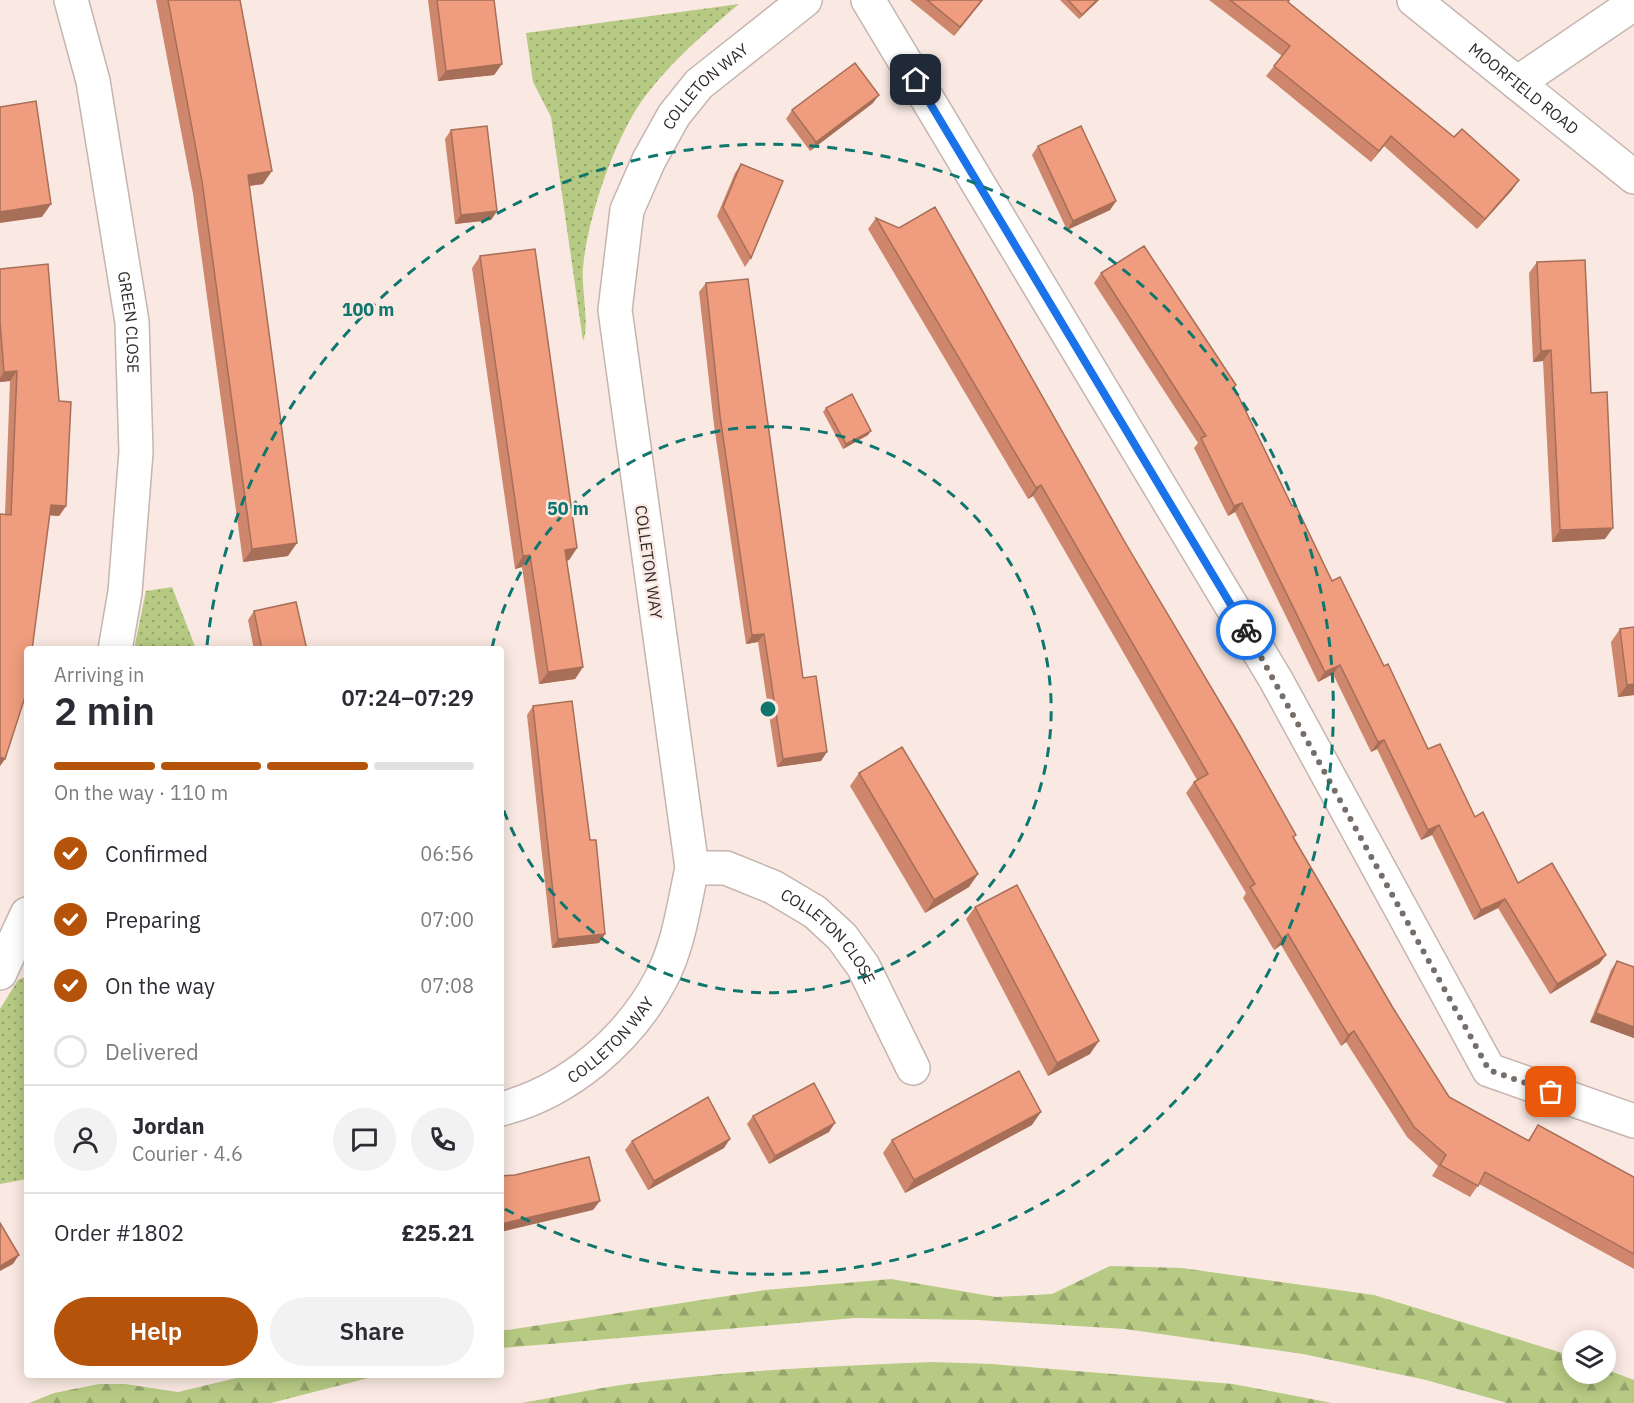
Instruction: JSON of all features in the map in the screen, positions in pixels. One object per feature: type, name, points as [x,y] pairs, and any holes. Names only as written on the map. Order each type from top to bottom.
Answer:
[{"type":"street","name":"GREEN CLOSE","points":[[71,0],[93,81],[132,322],[136,452],[125,592],[116,646]]},
{"type":"street","name":"COLLETON WAY","points":[[504,1108],[522,1104],[573,1078],[626,1030],[662,978],[679,931],[692,868],[615,310],[627,210],[674,115],[699,84],[805,0]]},
{"type":"street","points":[[868,0],[1276,681],[1489,1070],[1634,1121]]},
{"type":"street","name":"MOORFIELD ROAD","points":[[1414,0],[1634,177]]},
{"type":"street","points":[[1517,83],[1623,11]]},
{"type":"street","name":"COLLETON CLOSE","points":[[692,868],[726,868],[773,887],[815,912],[842,937],[862,966],[913,1068]]},
{"type":"street","points":[[0,973],[24,928]]},
{"type":"green space","points":[[739,4],[670,66],[638,107],[615,150],[597,200],[586,248],[583,276],[586,326],[583,341],[551,117],[533,82],[526,33]]},
{"type":"green space","points":[[172,587],[195,646],[135,646],[146,591]]},
{"type":"green space","points":[[24,977],[24,1180],[0,1184],[0,1009],[18,980]]},
{"type":"green space","points":[[1110,1266],[1182,1268],[1374,1295],[1562,1353],[1562,1384],[1616,1384],[1616,1373],[1634,1380],[1634,1403],[1507,1403],[1426,1380],[1303,1354],[1125,1329],[978,1320],[855,1318],[504,1348],[504,1331],[765,1290],[891,1279],[996,1297],[1052,1294]]},
{"type":"green space","points":[[932,1362],[992,1364],[1233,1384],[1332,1403],[521,1403],[666,1379],[818,1367]]},
{"type":"green space","points":[[237,1378],[368,1378],[271,1403],[29,1403],[54,1393],[99,1384],[125,1384],[178,1392]]},
{"type":"building","points":[[168,0],[240,0],[272,171],[248,175],[297,543],[252,549],[202,181]]},
{"type":"building","points":[[437,0],[494,0],[502,64],[446,71]]},
{"type":"building","points":[[927,0],[982,0],[960,27]]},
{"type":"building","points":[[1068,0],[1097,0],[1082,15]]},
{"type":"building","points":[[1230,0],[1289,0],[1288,2],[1454,137],[1462,129],[1519,180],[1485,219],[1391,136],[1379,151],[1274,66],[1290,46]]},
{"type":"building","points":[[855,63],[879,95],[816,142],[792,110]]},
{"type":"building","points":[[36,101],[51,204],[0,212],[0,107]]},
{"type":"building","points":[[487,126],[497,211],[461,215],[451,130]]},
{"type":"building","points":[[1081,126],[1116,201],[1073,221],[1038,146]]},
{"type":"building","points":[[741,164],[783,181],[751,258],[723,207]]},
{"type":"building","points":[[935,207],[1126,544],[1240,736],[1296,835],[1293,837],[1393,1008],[1449,1097],[1529,1141],[1538,1125],[1634,1177],[1634,1254],[1485,1172],[1478,1186],[1440,1165],[1446,1155],[1414,1127],[1354,1031],[1348,1035],[1288,934],[1282,939],[1250,887],[1255,884],[1194,782],[1208,774],[1041,485],[1036,488],[876,218],[899,228]]},
{"type":"building","points":[[1144,246],[1236,385],[1234,387],[1292,506],[1295,504],[1332,581],[1340,577],[1384,666],[1388,664],[1428,749],[1440,744],[1475,817],[1483,812],[1518,883],[1552,863],[1606,955],[1557,984],[1505,899],[1481,910],[1439,825],[1428,830],[1384,740],[1378,742],[1340,665],[1325,672],[1242,503],[1234,506],[1201,438],[1206,436],[1101,273]]},
{"type":"building","points":[[535,249],[577,548],[565,550],[583,667],[548,672],[530,555],[523,556],[480,256]]},
{"type":"building","points":[[1585,260],[1591,393],[1607,392],[1613,528],[1560,530],[1551,350],[1541,351],[1537,262]]},
{"type":"building","points":[[48,264],[59,401],[71,402],[66,506],[51,505],[33,646],[24,646],[24,700],[5,759],[0,757],[0,514],[11,515],[17,371],[4,372],[0,322],[0,269]]},
{"type":"building","points":[[748,279],[803,678],[816,676],[827,752],[783,759],[764,634],[752,635],[720,416],[706,283]]},
{"type":"building","points":[[852,394],[871,431],[846,444],[826,408]]},
{"type":"building","points":[[296,602],[306,646],[261,646],[254,611]]},
{"type":"building","points":[[1634,627],[1634,684],[1627,685],[1620,629]]},
{"type":"building","points":[[572,701],[590,840],[596,840],[605,934],[558,939],[533,706]]},
{"type":"building","points":[[902,747],[978,874],[934,900],[859,773]]},
{"type":"building","points":[[1017,885],[1099,1041],[1057,1063],[975,907]]},
{"type":"building","points":[[1617,961],[1634,967],[1634,1027],[1596,1013]]},
{"type":"building","points":[[1019,1071],[1041,1112],[914,1180],[892,1140]]},
{"type":"building","points":[[814,1083],[835,1123],[775,1156],[753,1116]]},
{"type":"building","points":[[708,1097],[730,1139],[654,1181],[632,1141]]},
{"type":"building","points":[[589,1157],[600,1201],[504,1223],[504,1176]]},
{"type":"building","points":[[0,1223],[19,1255],[0,1266]]},
{"type":"way so far","points":[[1246,630],[1489,1070],[1551,1092]]},
{"type":"route","points":[[916,80],[1246,630]]}]
